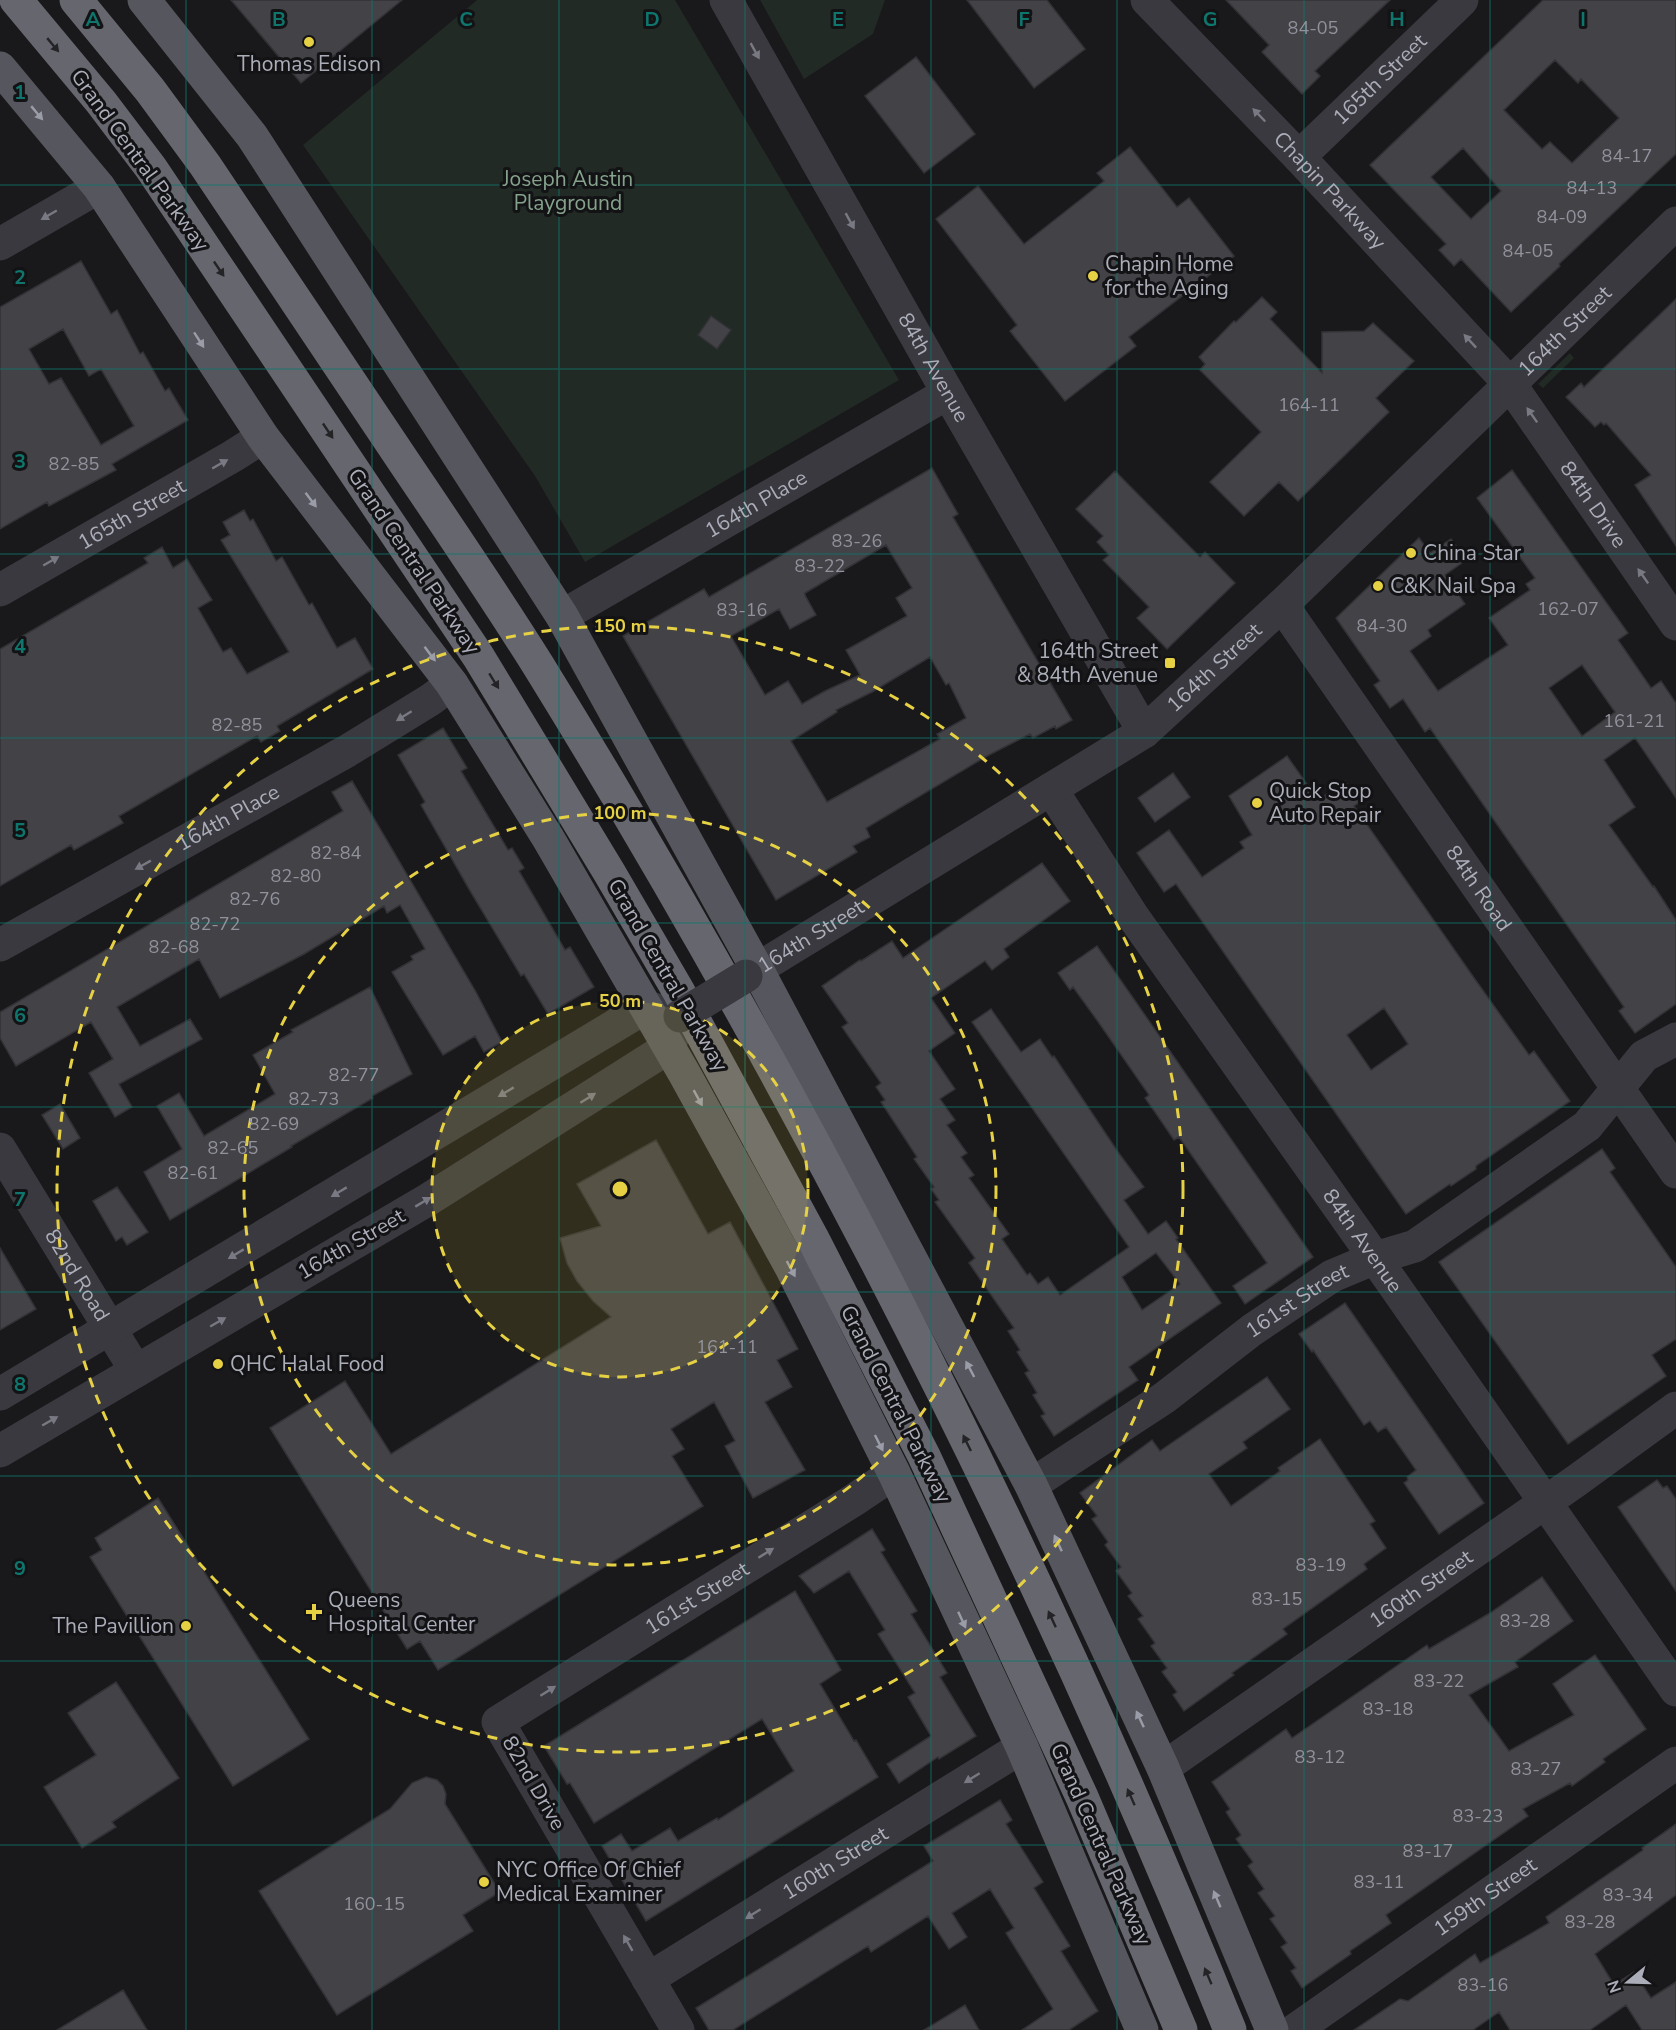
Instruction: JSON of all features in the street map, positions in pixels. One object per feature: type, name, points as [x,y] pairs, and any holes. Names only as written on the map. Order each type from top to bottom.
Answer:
[{"type":"highway","name":"Grand Central Parkway","points":[[16,0],[101,102],[151,168],[459,627],[546,765],[679,992],[812,1237],[924,1456],[1082,1797],[1181,2030]]},
{"type":"highway","points":[[76,0],[150,90],[205,165],[460,545],[534,659],[681,906],[810,1136],[937,1380],[1108,1744],[1230,2030]]},
{"type":"main road","points":[[144,0],[252,136],[562,615],[752,973],[1031,1485],[1163,1768],[1272,2030]]},
{"type":"main road","name":"Grand Central Parkway","points":[[0,68],[99,187],[263,437],[452,684],[548,838],[669,1047],[792,1269],[894,1473],[1022,1747],[1141,2030]]},
{"type":"street","name":"84th Avenue","points":[[726,0],[948,393],[1144,732]]},
{"type":"street","name":"Chapin Parkway","points":[[1147,0],[1299,157],[1510,384]]},
{"type":"street","name":"165th Street","points":[[1299,157],[1461,0]]},
{"type":"street","points":[[0,244],[99,187]]},
{"type":"street","name":"164th Street","points":[[680,1016],[1144,732],[1282,605],[1676,223]]},
{"type":"street","name":"84th Drive","points":[[1510,384],[1676,624]]},
{"type":"street","name":"164th Place","points":[[562,615],[948,393]]},
{"type":"street","name":"165th Street","points":[[0,590],[263,437]]},
{"type":"street","name":"84th Road","points":[[1282,605],[1676,1172]]},
{"type":"street","name":"164th Place","points":[[0,945],[347,751],[452,684]]},
{"type":"street","name":"84th Avenue","points":[[1051,789],[1132,915],[1375,1258],[1676,1690]]},
{"type":"street","points":[[0,1394],[646,1007],[680,1016],[669,1047]]},
{"type":"street","name":"161st Street","points":[[1031,1485],[1164,1398],[1252,1330],[1332,1276],[1375,1258],[1414,1246],[1587,1126],[1644,1056],[1676,1039]]},
{"type":"street","name":"164th Street","points":[[0,1451],[429,1199],[669,1047]]},
{"type":"street","name":"82nd Road","points":[[0,1149],[136,1371]]},
{"type":"street","name":"160th Street","points":[[1163,1768],[1576,1481],[1676,1408]]},
{"type":"street","name":"161st Street","points":[[498,1722],[894,1473]]},
{"type":"street","name":"82nd Drive","points":[[498,1722],[678,2030]]},
{"type":"street","name":"160th Street","points":[[648,1979],[1022,1747]]},
{"type":"street","name":"159th Street","points":[[1295,2030],[1676,1763]]},
{"type":"green space","name":"Joseph Austin Playground","points":[[477,0],[675,0],[899,380],[585,562],[535,476],[303,145]]},
{"type":"green space","points":[[760,0],[885,0],[873,34],[804,79]]},
{"type":"green space","points":[[1570,353],[1574,358],[1543,388],[1538,384]]},
{"type":"building","name":"Thomas Edison","points":[[231,0],[402,0],[301,83]]},
{"type":"building","points":[[967,0],[1047,0],[1085,49],[1034,88]]},
{"type":"building","points":[[1226,0],[1390,0],[1315,71],[1320,76],[1302,94],[1262,52],[1269,45]]},
{"type":"building","points":[[1543,0],[1676,0],[1676,154],[1511,312],[1461,259],[1454,266],[1439,250],[1446,244],[1370,165]],"holes":[[[1555,60],[1578,83],[1581,79],[1619,118],[1572,163],[1550,142],[1542,149],[1504,110]],[[1463,148],[1501,191],[1471,219],[1431,177]]]},
{"type":"building","points":[[916,57],[975,134],[924,173],[865,96]]},
{"type":"building","name":"Chapin Home for the Aging","points":[[1130,147],[1177,207],[1189,198],[1234,256],[1129,337],[1136,346],[1065,401],[1010,331],[1017,325],[936,219],[978,186],[1024,244],[1104,181],[1097,173]]},
{"type":"building","points":[[81,261],[111,314],[117,310],[140,354],[143,352],[165,391],[169,388],[188,420],[112,464],[116,470],[49,506],[47,502],[0,529],[0,307]],"holes":[[[63,329],[89,376],[101,369],[134,426],[101,445],[61,378],[49,384],[29,349]]]},
{"type":"building","points":[[1262,297],[1277,312],[1270,319],[1322,373],[1322,332],[1364,331],[1373,323],[1414,361],[1376,398],[1389,412],[1298,501],[1279,482],[1244,516],[1210,482],[1261,432],[1200,370],[1205,364],[1199,357],[1234,321],[1236,322]]},
{"type":"building","points":[[1676,299],[1676,546],[1635,485],[1651,475],[1606,423],[1604,425],[1601,422],[1595,427],[1566,397],[1581,383],[1584,387]]},
{"type":"building","points":[[711,316],[731,330],[717,349],[698,335]]},
{"type":"building","points":[[932,468],[958,514],[953,517],[1072,720],[1033,738],[1030,734],[987,756],[866,828],[870,837],[853,846],[857,852],[776,900],[623,636],[704,589],[709,597]],"holes":[[[886,545],[912,588],[896,598],[907,616],[846,650],[860,675],[802,704],[788,681],[765,695],[731,636],[779,609],[790,629],[816,615],[805,593]],[[930,657],[946,685],[949,683],[966,718],[937,734],[940,739],[827,802],[791,741],[837,712],[836,710],[872,692]]]},
{"type":"building","points":[[1512,470],[1628,633],[1618,640],[1651,688],[1661,681],[1676,703],[1676,798],[1635,738],[1604,760],[1635,807],[1609,825],[1676,920],[1676,1004],[1635,1033],[1619,1011],[1624,1007],[1430,728],[1425,732],[1403,699],[1390,708],[1374,685],[1380,681],[1336,618],[1419,538],[1430,553],[1451,539],[1466,560],[1445,575],[1465,604],[1428,630],[1431,636],[1410,651],[1438,691],[1508,645],[1489,618],[1530,590],[1526,584],[1535,578],[1477,498]],"holes":[[[1582,665],[1615,712],[1582,736],[1549,688]]]},
{"type":"building","points":[[1115,471],[1200,557],[1205,552],[1235,583],[1167,649],[1137,618],[1149,607],[1103,560],[1109,555],[1097,542],[1103,536],[1076,509]]},
{"type":"building","points":[[244,510],[250,521],[253,519],[276,561],[282,557],[309,605],[312,603],[337,648],[355,638],[373,669],[277,726],[280,731],[261,742],[257,736],[119,816],[123,823],[74,850],[71,845],[0,886],[0,649],[148,563],[144,558],[162,547],[173,568],[187,559],[212,600],[198,608],[223,652],[231,648],[247,674],[289,652],[221,540],[230,535],[223,522]]},
{"type":"building","points":[[443,728],[467,768],[461,771],[508,850],[512,848],[524,868],[519,871],[565,950],[570,947],[594,987],[548,1014],[524,974],[521,976],[469,889],[421,805],[425,802],[398,755]]},
{"type":"building","points":[[1287,756],[1318,800],[1345,781],[1360,802],[1354,806],[1472,975],[1529,1055],[1534,1051],[1570,1101],[1476,1166],[1476,1169],[1406,1214],[1176,884],[1164,892],[1137,853],[1169,830],[1202,877],[1244,848],[1240,842],[1252,835],[1229,796]],"holes":[[[1384,1008],[1408,1044],[1371,1070],[1347,1035]]]},
{"type":"building","points":[[1173,773],[1190,797],[1155,822],[1138,798]]},
{"type":"building","points":[[352,781],[476,992],[502,1042],[484,1052],[475,1036],[443,1055],[392,972],[413,960],[411,956],[425,949],[400,905],[387,913],[384,906],[304,954],[220,998],[199,959],[117,1007],[140,1046],[190,1019],[202,1039],[119,1084],[132,1107],[115,1117],[89,1073],[113,1059],[91,1022],[16,1066],[0,1038],[0,1012],[343,811],[332,792]]},
{"type":"building","points":[[1042,863],[1070,901],[1004,949],[1009,957],[992,970],[985,961],[931,998],[955,1033],[929,1051],[955,1089],[940,1099],[955,1120],[947,1125],[967,1153],[961,1157],[974,1175],[969,1178],[1009,1234],[1002,1239],[1027,1275],[1030,1273],[1038,1284],[1048,1277],[1060,1295],[1129,1247],[972,1022],[991,1009],[1021,1052],[1040,1039],[1052,1057],[1054,1056],[1144,1187],[1124,1200],[1148,1234],[1166,1221],[1221,1303],[1129,1367],[1138,1380],[1054,1436],[1041,1416],[1045,1414],[1033,1395],[1037,1393],[1025,1373],[1029,1371],[1008,1331],[1014,1328],[969,1263],[975,1258],[935,1202],[939,1200],[931,1189],[934,1187],[914,1159],[917,1157],[881,1102],[885,1100],[876,1087],[881,1083],[842,1027],[848,1023],[822,986],[892,941],[903,958]],"holes":[[[1156,1253],[1180,1284],[1142,1310],[1122,1277]]]},
{"type":"building","points":[[1097,946],[1313,1257],[1245,1304],[1233,1286],[1267,1263],[1179,1137],[1174,1140],[1145,1098],[1149,1095],[1099,1023],[1073,987],[1070,990],[1058,973]]},
{"type":"building","points":[[370,987],[412,1074],[372,1096],[373,1098],[170,1220],[144,1172],[182,1149],[157,1106],[179,1093],[204,1136],[275,1094],[253,1055],[293,1032],[291,1030]]},
{"type":"building","points":[[60,1104],[80,1138],[63,1149],[42,1115]]},
{"type":"building","points":[[656,1140],[708,1234],[730,1222],[798,1349],[777,1360],[792,1387],[765,1402],[805,1470],[753,1498],[725,1446],[735,1441],[714,1402],[671,1429],[684,1449],[672,1456],[703,1506],[438,1670],[420,1641],[407,1649],[270,1428],[345,1381],[391,1454],[611,1317],[593,1301],[577,1281],[567,1263],[560,1238],[601,1226],[577,1184]]},
{"type":"building","points":[[1602,1149],[1615,1168],[1610,1172],[1676,1267],[1676,1339],[1652,1355],[1666,1376],[1568,1444],[1439,1262]]},
{"type":"building","points":[[117,1187],[148,1232],[127,1245],[122,1237],[116,1241],[93,1201]]},
{"type":"building","points":[[0,1248],[36,1309],[0,1330]]},
{"type":"building","points":[[1345,1303],[1484,1503],[1439,1534],[1404,1483],[1408,1480],[1407,1477],[1416,1470],[1386,1427],[1378,1432],[1370,1421],[1364,1425],[1313,1350],[1312,1352],[1299,1334]]},
{"type":"building","points":[[1267,1377],[1290,1409],[1243,1442],[1247,1448],[1209,1474],[1231,1506],[1280,1471],[1278,1468],[1320,1439],[1375,1521],[1370,1524],[1386,1548],[1364,1564],[1367,1569],[1283,1629],[1287,1634],[1184,1711],[1173,1695],[1177,1692],[1162,1672],[1167,1668],[1151,1646],[1155,1643],[1138,1619],[1143,1616],[1128,1596],[1132,1593],[1116,1571],[1121,1567],[1105,1545],[1108,1542],[1092,1519],[1097,1516],[1080,1493],[1152,1440],[1160,1451]]},
{"type":"building","points":[[1657,1480],[1663,1488],[1667,1486],[1676,1499],[1676,1591],[1618,1507]]},
{"type":"building","name":"The Pavillion","points":[[158,1498],[309,1739],[233,1786],[90,1557],[102,1550],[95,1538]]},
{"type":"building","points":[[872,1529],[885,1550],[881,1552],[917,1611],[911,1614],[947,1673],[940,1677],[976,1736],[939,1759],[938,1757],[899,1783],[887,1764],[931,1736],[908,1697],[915,1693],[878,1634],[885,1630],[849,1571],[814,1593],[799,1576]]},
{"type":"building","points":[[1542,1577],[1573,1621],[1515,1662],[1518,1667],[1469,1695],[1509,1751],[1574,1715],[1553,1684],[1595,1655],[1646,1729],[1603,1759],[1605,1762],[1572,1786],[1570,1783],[1523,1809],[1528,1816],[1386,1915],[1391,1923],[1302,1988],[1291,1971],[1296,1968],[1281,1947],[1287,1943],[1270,1919],[1275,1916],[1258,1893],[1264,1889],[1248,1866],[1253,1862],[1236,1839],[1241,1835],[1226,1812],[1230,1809],[1212,1782],[1286,1729],[1292,1738],[1427,1645],[1429,1649],[1490,1613]]},
{"type":"building","points":[[795,1591],[841,1670],[820,1684],[878,1777],[646,1921],[602,1846],[621,1834],[632,1851],[670,1828],[678,1841],[717,1818],[718,1820],[794,1771],[762,1719],[594,1823],[544,1746]]},
{"type":"building","points":[[116,1682],[179,1778],[112,1822],[116,1827],[82,1848],[44,1787],[96,1755],[68,1713]]},
{"type":"building","points":[[426,1777],[437,1780],[443,1786],[446,1794],[445,1804],[500,1892],[463,1915],[473,1931],[337,2015],[259,1891],[390,1809],[412,1783]]},
{"type":"building","points":[[1000,1800],[1012,1820],[1006,1824],[1043,1882],[1034,1888],[1070,1946],[1061,1951],[1098,2011],[1069,2030],[1022,2030],[1053,2009],[1006,1933],[1014,1928],[990,1889],[952,1913],[967,1937],[949,1949],[928,1916],[871,1952],[868,1946],[733,2030],[709,2030],[696,2008],[933,1861],[924,1846]]},
{"type":"building","points":[[1676,1824],[1676,1895],[1595,1954],[1614,1985],[1634,1972],[1651,1998],[1676,1982],[1676,2030],[1642,2030],[1626,2005],[1590,2030],[1510,2030],[1499,2012],[1473,2030],[1354,2030],[1400,1999],[1408,2001],[1475,1954],[1480,1963],[1549,1923],[1546,1917],[1643,1850],[1642,1848]]},
{"type":"building","points":[[123,1990],[147,2030],[57,2030]]},
{"type":"building","points":[[965,2005],[979,2030],[924,2030]]},
{"type":"place","name":"Thomas Edison","points":[[309,42]]},
{"type":"place","name":"Chapin Home for the Aging","points":[[1093,276]]},
{"type":"place","name":"China Star","points":[[1411,553]]},
{"type":"place","name":"C&K Nail Spa","points":[[1378,586]]},
{"type":"place","name":"164th Street & 84th Avenue","points":[[1170,663]]},
{"type":"place","name":"Quick Stop Auto Repair","points":[[1257,803]]},
{"type":"place","name":"QHC Halal Food","points":[[218,1364]]},
{"type":"place","name":"Queens Hospital Center","points":[[314,1612]]},
{"type":"place","name":"The Pavillion","points":[[186,1626]]},
{"type":"place","name":"NYC Office Of Chief Medical Examiner","points":[[484,1882]]}]
